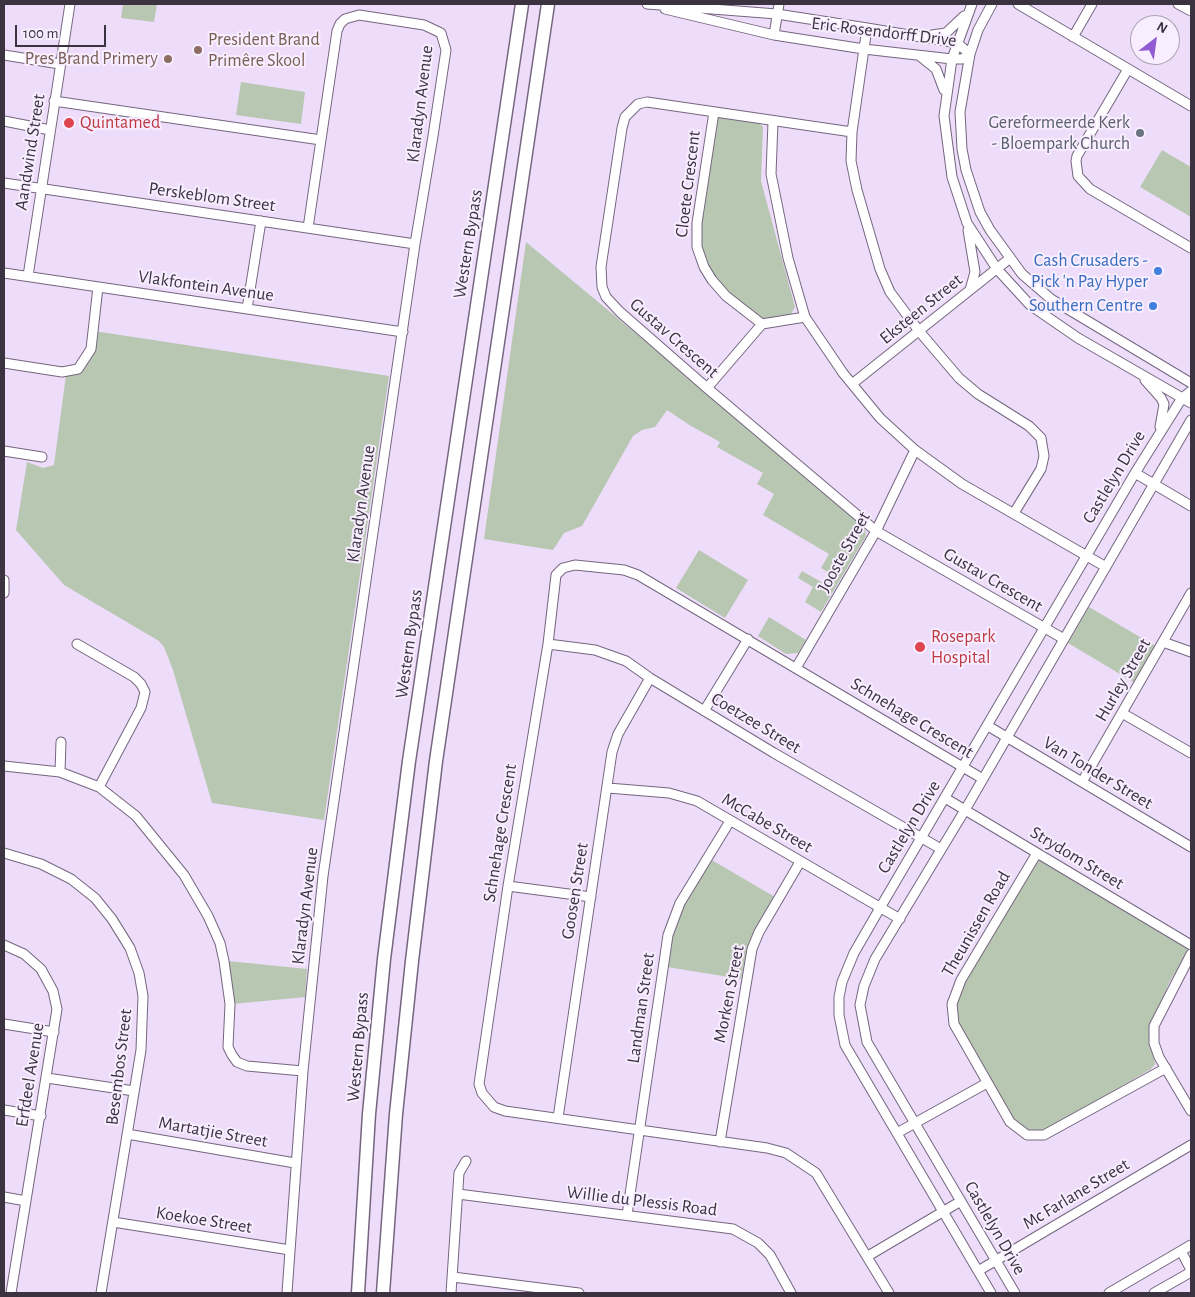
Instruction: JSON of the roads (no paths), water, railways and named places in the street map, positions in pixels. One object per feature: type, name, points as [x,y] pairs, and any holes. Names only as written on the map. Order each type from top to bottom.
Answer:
[{"type":"highway","name":"Western Bypass","points":[[358,1293],[370,1114],[385,949],[409,761],[522,4]]},
{"type":"highway","points":[[384,1293],[398,1094],[436,761],[548,4]]},
{"type":"street","name":"Aandwind Street","points":[[28,276],[70,4]]},
{"type":"street","name":"Eric Rosendorff Drive","points":[[647,4],[777,14],[917,35],[957,43],[970,54],[962,59],[952,59],[864,49],[711,21],[647,4]]},
{"type":"street","points":[[774,34],[779,4]]},
{"type":"street","points":[[917,35],[946,33],[959,22],[972,4]]},
{"type":"street","points":[[970,290],[975,272],[967,223],[949,164],[944,125],[952,59],[972,4]]},
{"type":"street","points":[[992,4],[978,30],[970,54],[960,112],[962,149],[980,212],[1009,259],[1036,287],[1087,322],[1191,384]]},
{"type":"street","points":[[1018,4],[1191,106]]},
{"type":"street","points":[[1074,37],[1092,4]]},
{"type":"street","points":[[1178,4],[1191,11]]},
{"type":"street","points":[[711,21],[713,8]]},
{"type":"street","name":"Klaradyn Avenue","points":[[287,1293],[303,1071],[324,876],[415,244],[446,50],[441,33],[424,25],[359,15],[344,19],[337,31],[308,228]]},
{"type":"street","points":[[867,28],[852,132],[851,161],[882,275],[890,292],[919,331],[966,385],[1029,426],[1041,438],[1044,456],[1041,469],[1014,513]]},
{"type":"street","points":[[917,55],[933,64],[940,74],[946,97]]},
{"type":"street","points":[[4,56],[60,64]]},
{"type":"street","points":[[1128,69],[1077,156],[1078,176],[1090,189],[1191,248]]},
{"type":"street","points":[[54,101],[321,140]]},
{"type":"street","name":"Gustav Crescent","points":[[852,132],[773,122],[647,102],[638,104],[626,117],[622,128],[601,277],[606,297],[620,312],[707,388],[876,531],[1064,640]]},
{"type":"street","name":"Cloete Crescent","points":[[714,112],[697,222],[697,247],[704,267],[712,280],[726,296],[762,324]]},
{"type":"street","points":[[4,121],[50,130]]},
{"type":"street","points":[[773,122],[770,157],[774,195],[788,258],[805,318],[852,384],[880,418],[915,450],[962,484],[1106,567]]},
{"type":"street","name":"Perskeblom Street","points":[[4,183],[415,244]]},
{"type":"street","points":[[247,309],[261,221]]},
{"type":"street","points":[[967,223],[997,269],[1030,305],[1078,338],[1191,403]]},
{"type":"street","name":"Eksteen Street","points":[[852,384],[1009,259]]},
{"type":"street","name":"Vlakfontein Avenue","points":[[4,273],[403,332]]},
{"type":"street","points":[[4,363],[62,372],[78,369],[90,349],[98,287]]},
{"type":"street","points":[[707,388],[762,324],[805,318]]},
{"type":"street","points":[[1078,338],[1087,322]]},
{"type":"street","points":[[1138,373],[1161,398],[1164,404],[1157,437]]},
{"type":"street","name":"Castlelyn Drive","points":[[991,1293],[845,1045],[839,1015],[842,982],[854,953],[1086,556],[1157,437],[1182,398],[1191,391]]},
{"type":"street","name":"Castlelyn Drive","points":[[1015,1293],[867,1042],[860,1004],[864,986],[875,959],[965,810],[1191,420]]},
{"type":"street","points":[[1173,451],[1191,429]]},
{"type":"street","points":[[4,450],[42,457]]},
{"type":"street","name":"Jooste Street","points":[[796,668],[876,531],[915,450]]},
{"type":"street","points":[[1135,474],[1191,506]]},
{"type":"street","name":"Schnehage Crescent","points":[[890,1293],[816,1173],[786,1153],[767,1148],[505,1111],[494,1107],[486,1100],[479,1084],[508,886],[548,644],[556,575],[561,569],[575,565],[624,570],[638,575],[964,766],[983,779]]},
{"type":"street","points":[[4,580],[4,593]]},
{"type":"street","name":"Hurley Street","points":[[1082,782],[1191,593]]},
{"type":"street","points":[[704,710],[748,639]]},
{"type":"street","points":[[1163,642],[1191,652]]},
{"type":"street","points":[[77,644],[134,678],[141,684],[145,692],[141,708],[99,787]]},
{"type":"street","name":"Coetzee Street","points":[[548,644],[608,653],[626,661],[650,678],[941,849]]},
{"type":"street","name":"Goosen Street","points":[[558,1118],[612,752],[618,734],[650,678]]},
{"type":"street","points":[[1122,713],[1191,753]]},
{"type":"street","name":"Van Tonder Street","points":[[988,726],[1191,847]]},
{"type":"street","points":[[60,742],[60,772]]},
{"type":"street","points":[[4,766],[60,772],[99,787],[136,816],[184,875],[208,916],[220,943],[230,1004],[228,1047],[232,1055],[238,1062],[247,1066],[303,1071]]},
{"type":"street","name":"McCabe Street","points":[[608,788],[683,796],[900,919]]},
{"type":"street","name":"Strydom Street","points":[[945,798],[1191,945]]},
{"type":"street","name":"Landman Street","points":[[626,1215],[672,918],[730,821]]},
{"type":"street","name":"Theunissen Road","points":[[1037,853],[961,980],[954,997],[954,1024],[1010,1122],[1026,1136],[1036,1137],[1044,1135],[1166,1068]]},
{"type":"street","name":"Besembos Street","points":[[4,854],[41,864],[71,879],[95,898],[112,919],[130,948],[139,973],[143,996],[143,1027],[101,1293]]},
{"type":"street","name":"Morken Street","points":[[720,1142],[752,949],[759,932],[800,862]]},
{"type":"street","points":[[508,886],[590,897]]},
{"type":"street","name":"Erfdeel Avenue","points":[[4,945],[24,954],[41,969],[52,991],[57,1009],[41,1116],[9,1287]]},
{"type":"street","points":[[1191,954],[1154,1026],[1154,1043],[1191,1111]]},
{"type":"street","points":[[4,1024],[54,1032]]},
{"type":"street","points":[[47,1078],[134,1091]]},
{"type":"street","points":[[897,1133],[988,1084]]},
{"type":"street","points":[[4,1110],[41,1116]]},
{"type":"street","name":"Martatjie Street","points":[[127,1134],[295,1163]]},
{"type":"street","name":"Mc Farlane Street","points":[[978,1271],[1191,1145]]},
{"type":"street","points":[[452,1293],[460,1169],[466,1161]]},
{"type":"street","name":"Willie du Plessis Road","points":[[458,1194],[733,1229],[746,1235],[770,1255],[792,1293]]},
{"type":"street","points":[[4,1197],[26,1201]]},
{"type":"street","points":[[868,1256],[961,1201]]},
{"type":"street","name":"Koekoe Street","points":[[113,1222],[290,1250]]},
{"type":"street","points":[[1109,1293],[1191,1245]]},
{"type":"street","points":[[1154,1293],[1191,1271],[1181,1251]]},
{"type":"street","points":[[452,1277],[542,1291],[579,1293]]},
{"type":"place","name":"President Brand Primêre Skool","points":[[198,50]]},
{"type":"place","name":"Pres Brand Primery","points":[[168,59]]},
{"type":"place","name":"Quintamed","points":[[69,123]]},
{"type":"place","name":"Gereformeerde Kerk - Bloempark Church","points":[[1140,133]]},
{"type":"place","name":"Cash Crusaders - Pick 'n Pay Hyper","points":[[1158,271]]},
{"type":"place","name":"Southern Centre","points":[[1153,306]]},
{"type":"place","name":"Rosepark Hospital","points":[[920,647]]}]
